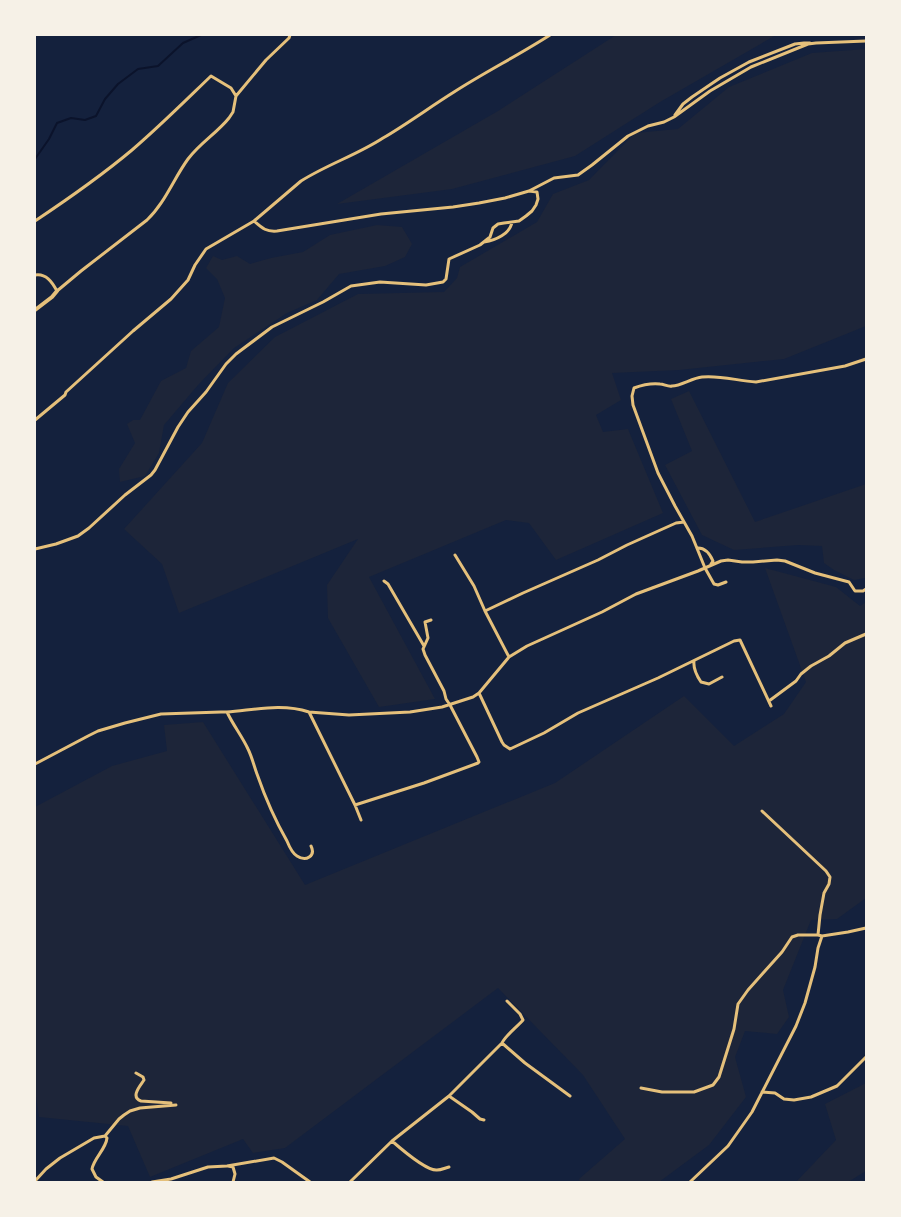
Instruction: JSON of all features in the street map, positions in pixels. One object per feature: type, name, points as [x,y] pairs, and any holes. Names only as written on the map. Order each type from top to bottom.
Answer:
[{"type":"street","points":[[35,310],[157,210],[187,161],[229,118],[233,112],[236,96],[290,35]]},
{"type":"street","points":[[35,420],[62,398],[86,373],[171,299],[188,280],[206,249],[254,221],[306,178],[384,138],[453,92],[550,35]]},
{"type":"street","points":[[254,221],[262,229],[277,231],[381,214],[453,207],[505,198],[537,188],[554,178],[578,174],[628,136],[648,126],[674,117],[710,91],[751,67],[810,44],[866,41]]},
{"type":"street","points":[[35,221],[131,151],[211,76],[231,88],[236,96]]},
{"type":"street","points":[[35,548],[56,544],[78,536],[90,528],[124,495],[151,475],[188,412],[206,392],[226,364],[236,354],[272,327],[351,286],[380,282],[426,285],[442,282],[446,279],[449,259],[480,245],[490,237],[493,228],[498,224],[519,221],[532,211],[538,199],[536,192],[529,190]]},
{"type":"street","points":[[484,242],[492,241],[503,235],[512,222]]},
{"type":"street","points":[[35,275],[42,274],[46,277],[54,285],[57,292]]},
{"type":"street","points":[[726,582],[718,585],[714,584],[658,473],[633,405],[632,396],[634,388],[650,384],[672,386],[700,377],[710,376],[744,382],[756,382],[845,366],[866,358]]},
{"type":"street","points":[[485,611],[676,523],[684,522]]},
{"type":"street","points":[[697,548],[702,548],[710,554],[713,561],[710,565]]},
{"type":"street","points":[[455,555],[474,586],[509,657]]},
{"type":"street","points":[[35,764],[98,731],[161,714],[227,712],[270,707],[341,715],[377,714],[422,710],[450,705],[479,693],[509,657],[527,646],[602,612],[636,594],[721,561],[785,561],[798,567],[849,582],[855,591],[866,589]]},
{"type":"street","points":[[702,562],[710,565]]},
{"type":"street","points":[[384,580],[424,647]]},
{"type":"street","points":[[355,805],[424,783],[478,764],[479,762],[425,655],[423,649],[428,638],[425,622],[431,620]]},
{"type":"street","points":[[769,701],[796,681],[811,666],[829,656],[845,643],[866,634]]},
{"type":"street","points":[[479,693],[502,742],[510,749],[544,733],[586,709],[734,641],[740,640],[772,706]]},
{"type":"street","points":[[694,661],[701,682],[709,684],[722,677]]},
{"type":"street","points":[[227,712],[248,748],[280,830],[294,854],[299,858],[305,859],[310,857],[313,854],[311,846]]},
{"type":"street","points":[[309,712],[361,820]]},
{"type":"street","points":[[690,1182],[728,1146],[752,1112],[806,1003],[815,967],[820,936],[820,915],[824,893],[829,884],[830,877],[826,871],[762,811]]},
{"type":"street","points":[[641,1088],[662,1092],[694,1092],[713,1085],[719,1077],[734,1029],[738,1004],[782,952],[792,937],[798,935],[820,936],[866,928]]},
{"type":"street","points":[[350,1182],[392,1141],[449,1096],[504,1038],[524,1020],[507,1001]]},
{"type":"street","points":[[502,1042],[525,1063],[570,1096]]},
{"type":"street","points":[[762,1092],[774,1093],[794,1100],[811,1098],[837,1086],[866,1057]]},
{"type":"street","points":[[35,1181],[50,1165],[60,1158],[94,1138],[105,1136],[119,1119],[135,1109],[175,1105],[137,1100],[135,1097],[136,1092],[144,1080],[143,1077],[136,1073]]},
{"type":"street","points":[[449,1096],[484,1120]]},
{"type":"street","points":[[103,1182],[96,1177],[92,1169],[95,1160],[106,1143],[105,1136]]},
{"type":"street","points":[[392,1141],[419,1162],[433,1170],[449,1166]]},
{"type":"street","points":[[152,1182],[208,1167],[227,1166],[274,1158],[310,1182]]},
{"type":"street","points":[[227,1166],[232,1167],[235,1173],[233,1182]]},
{"type":"shaded area","points":[[616,35],[776,35],[660,102],[575,156],[452,189],[337,204],[498,111]]},
{"type":"shaded area","points":[[866,49],[866,326],[784,359],[679,370],[612,373],[621,400],[596,415],[603,432],[628,429],[663,513],[556,560],[529,523],[506,520],[369,577],[435,699],[379,707],[328,618],[327,585],[358,539],[179,613],[162,564],[124,529],[202,443],[228,383],[275,337],[358,294],[444,292],[457,278],[460,267],[537,222],[553,194],[589,180],[635,133],[678,129],[729,87],[812,53]]},
{"type":"shaded area","points":[[377,225],[402,227],[412,244],[405,257],[385,266],[339,274],[317,300],[287,313],[234,348],[198,385],[164,425],[159,453],[145,476],[120,482],[119,469],[135,443],[127,424],[133,420],[140,420],[161,381],[186,368],[191,351],[219,327],[225,298],[217,279],[206,268],[213,256],[222,260],[237,256],[250,264],[303,252],[330,235]]},
{"type":"shaded area","points":[[689,391],[755,522],[866,484],[865,578],[854,580],[824,563],[822,546],[798,545],[734,550],[702,535],[665,465],[692,451],[671,399]]},
{"type":"shaded area","points":[[765,568],[836,587],[860,606],[866,602],[866,898],[837,919],[811,920],[783,990],[789,1017],[777,1034],[745,1031],[735,1057],[746,1097],[709,1145],[659,1182],[580,1182],[579,1179],[625,1139],[583,1075],[498,988],[285,1148],[253,1153],[243,1139],[150,1177],[128,1126],[39,1117],[35,1090],[35,807],[112,766],[167,751],[164,725],[203,722],[305,885],[555,783],[684,696],[734,746],[784,714],[806,682]]},
{"type":"shaded area","points":[[866,1083],[866,1171],[848,1182],[796,1182],[836,1140],[825,1104]]},
{"type":"waterway","points":[[35,159],[49,139],[57,123],[71,118],[85,120],[96,116],[105,99],[118,84],[138,69],[158,66],[183,43],[201,35]]}]
